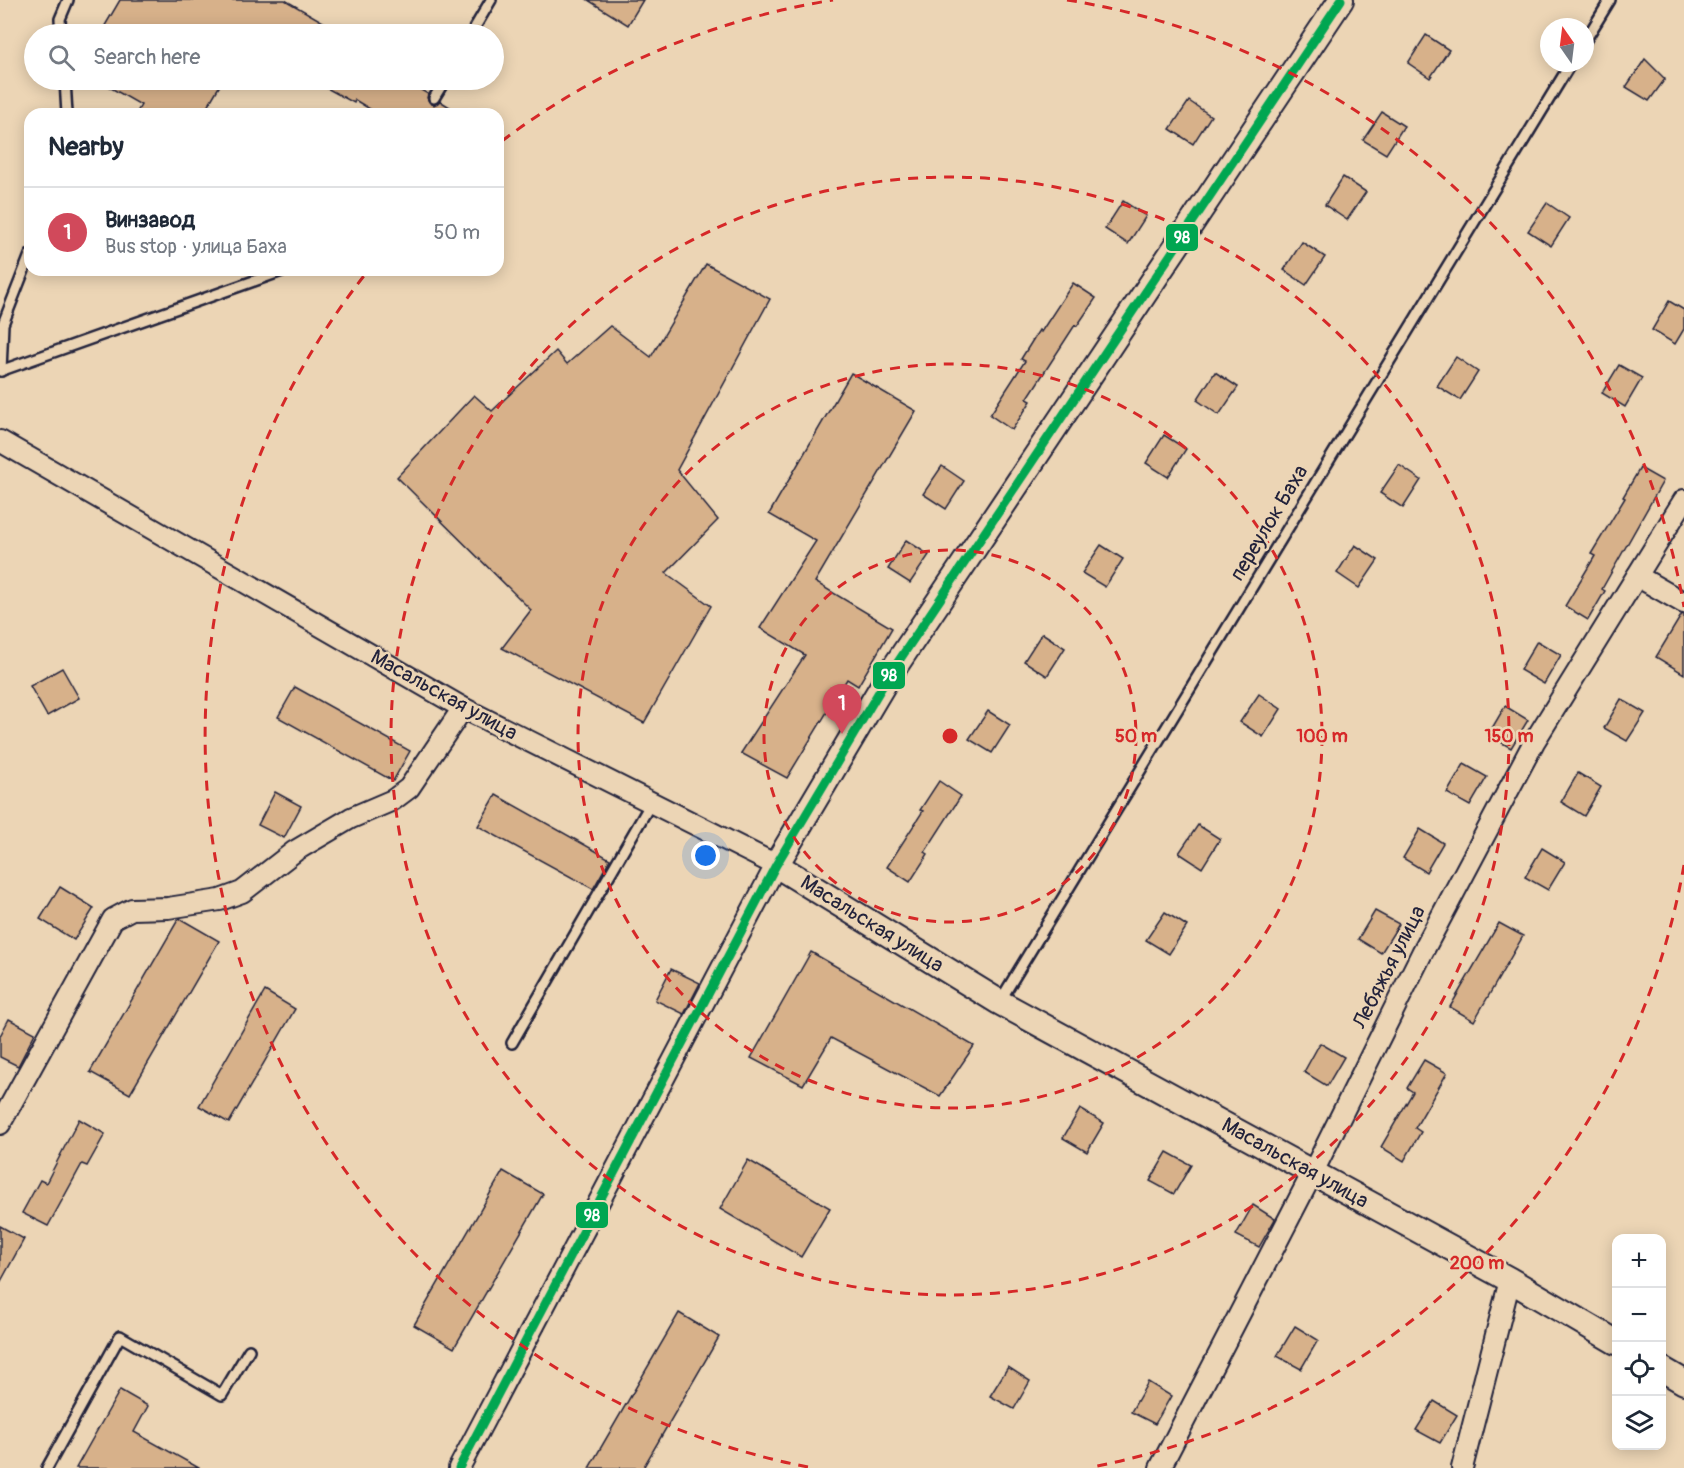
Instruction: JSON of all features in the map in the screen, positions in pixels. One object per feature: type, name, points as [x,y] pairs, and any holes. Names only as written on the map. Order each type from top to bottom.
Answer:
[{"type":"street","points":[[459,1468],[776,865],[886,680],[1341,0]]},
{"type":"street","name":"Масальская улица","points":[[0,441],[463,708],[776,865],[999,1002],[1510,1280],[1612,1339]]},
{"type":"street","name":"Лебяжья улица","points":[[1160,1468],[1313,1172],[1422,953],[1534,742],[1684,500]]},
{"type":"street","points":[[1637,576],[1684,603]]},
{"type":"street","points":[[0,1124],[113,919],[132,909],[168,908],[220,900],[242,892],[294,851],[351,818],[393,800],[409,788],[463,708]]},
{"type":"street","points":[[1462,1468],[1510,1280]]},
{"type":"street","points":[[1666,1371],[1684,1382]]},
{"type":"lane","points":[[60,24],[60,19],[68,0]]},
{"type":"lane","points":[[477,24],[491,0]]},
{"type":"lane","points":[[1594,26],[1610,0]]},
{"type":"lane","name":"переулок Баха","points":[[999,1002],[1566,72]]},
{"type":"lane","points":[[65,90],[66,108]]},
{"type":"lane","points":[[434,98],[439,90]]},
{"type":"lane","points":[[24,270],[3,324],[0,371],[268,276]]},
{"type":"lane","points":[[512,1043],[651,802]]},
{"type":"lane","points":[[47,1468],[120,1336],[222,1395],[249,1350]]},
{"type":"building","points":[[120,0],[285,0],[327,24],[106,24]]},
{"type":"building","points":[[588,0],[643,0],[628,25]]},
{"type":"building","points":[[1426,35],[1449,50],[1430,78],[1408,63]]},
{"type":"building","points":[[1645,59],[1665,79],[1649,101],[1626,87]]},
{"type":"building","points":[[115,90],[217,90],[207,108],[139,108],[141,105]]},
{"type":"building","points":[[330,90],[421,90],[428,94],[427,98],[430,103],[434,105],[440,101],[451,108],[368,108],[355,100],[354,103]]},
{"type":"building","points":[[1189,101],[1211,116],[1193,144],[1170,129]]},
{"type":"building","points":[[1382,112],[1404,126],[1386,154],[1363,140]]},
{"type":"building","points":[[1343,177],[1366,192],[1347,220],[1325,205]]},
{"type":"building","points":[[1123,201],[1146,216],[1128,244],[1105,229]]},
{"type":"building","points":[[1547,203],[1569,218],[1551,246],[1528,231]]},
{"type":"building","points":[[1302,242],[1325,257],[1306,285],[1284,270]]},
{"type":"building","points":[[706,264],[770,299],[677,470],[718,520],[666,573],[711,606],[644,723],[502,648],[531,610],[397,477],[474,395],[492,411],[556,351],[567,364],[610,326],[651,357]]},
{"type":"building","points":[[1073,283],[1096,298],[1077,326],[1075,325],[1027,399],[1031,401],[1012,430],[990,415],[1025,361],[1021,359],[1039,330],[1041,332]]},
{"type":"building","points":[[1669,301],[1684,310],[1684,329],[1675,344],[1652,330]]},
{"type":"building","points":[[1456,357],[1478,372],[1460,400],[1437,386]]},
{"type":"building","points":[[1619,365],[1642,378],[1625,407],[1602,393]]},
{"type":"building","points":[[1215,372],[1238,387],[1219,415],[1197,400]]},
{"type":"building","points":[[851,373],[916,411],[815,582],[892,628],[858,686],[847,679],[787,778],[741,753],[805,655],[760,628],[816,541],[769,514]]},
{"type":"building","points":[[1164,435],[1186,449],[1168,477],[1146,463]]},
{"type":"building","points":[[1399,465],[1421,480],[1403,508],[1380,493]]},
{"type":"building","points":[[942,466],[964,481],[946,509],[923,494]]},
{"type":"building","points":[[1640,468],[1663,481],[1602,589],[1605,591],[1588,620],[1565,606],[1595,556],[1591,554],[1625,498],[1623,497]]},
{"type":"building","points":[[906,540],[929,555],[910,583],[888,569]]},
{"type":"building","points":[[1101,545],[1123,559],[1105,587],[1082,573]]},
{"type":"building","points":[[1355,545],[1378,560],[1359,588],[1337,573]]},
{"type":"building","points":[[1682,614],[1684,615],[1684,674],[1656,657]]},
{"type":"building","points":[[1042,633],[1065,648],[1047,676],[1024,661]]},
{"type":"building","points":[[1537,641],[1561,655],[1544,684],[1520,670]]},
{"type":"building","points":[[62,668],[79,698],[47,716],[30,686]]},
{"type":"building","points":[[295,687],[410,751],[393,781],[278,717]]},
{"type":"building","points":[[1259,694],[1281,709],[1263,737],[1240,722]]},
{"type":"building","points":[[1621,699],[1645,713],[1627,741],[1604,728]]},
{"type":"building","points":[[1505,706],[1528,720],[1511,748],[1488,735]]},
{"type":"building","points":[[988,711],[1010,725],[992,753],[969,739]]},
{"type":"building","points":[[1464,764],[1487,777],[1470,806],[1447,793]]},
{"type":"building","points":[[1578,773],[1601,787],[1584,816],[1561,802]]},
{"type":"building","points":[[939,781],[961,796],[925,852],[928,854],[910,882],[887,867],[923,811],[920,810]]},
{"type":"building","points":[[275,792],[301,806],[284,838],[258,825]]},
{"type":"building","points":[[496,795],[610,859],[593,889],[478,826]]},
{"type":"building","points":[[1198,825],[1220,839],[1202,868],[1179,853]]},
{"type":"building","points":[[1420,829],[1443,843],[1426,872],[1403,858]]},
{"type":"building","points":[[1542,848],[1565,862],[1548,890],[1525,877]]},
{"type":"building","points":[[60,887],[94,908],[74,940],[40,919]]},
{"type":"building","points":[[1375,911],[1399,924],[1381,953],[1358,939]]},
{"type":"building","points":[[1165,912],[1187,926],[1169,954],[1146,940]]},
{"type":"building","points":[[179,918],[219,941],[130,1094],[90,1072]]},
{"type":"building","points":[[1499,923],[1523,936],[1474,1021],[1450,1007]]},
{"type":"building","points":[[811,952],[974,1046],[940,1096],[831,1038],[803,1085],[751,1058]]},
{"type":"building","points":[[671,969],[700,983],[684,1014],[655,1000]]},
{"type":"building","points":[[265,991],[295,1009],[229,1123],[199,1106]]},
{"type":"building","points":[[9,1019],[35,1033],[18,1066],[0,1057],[0,1036]]},
{"type":"building","points":[[1320,1043],[1344,1057],[1327,1086],[1304,1072]]},
{"type":"building","points":[[1424,1060],[1447,1073],[1415,1128],[1421,1132],[1404,1161],[1381,1147],[1413,1092],[1407,1088]]},
{"type":"building","points":[[1080,1109],[1104,1123],[1087,1152],[1063,1138]]},
{"type":"building","points":[[79,1119],[105,1134],[87,1166],[82,1164],[48,1226],[22,1213],[40,1180],[46,1183]]},
{"type":"building","points":[[1167,1152],[1191,1165],[1174,1194],[1150,1181]]},
{"type":"building","points":[[748,1160],[830,1208],[801,1257],[720,1209]]},
{"type":"building","points":[[503,1171],[543,1194],[454,1348],[414,1325]]},
{"type":"building","points":[[1253,1205],[1275,1219],[1259,1247],[1236,1235]]},
{"type":"building","points":[[0,1226],[24,1239],[0,1283]]},
{"type":"building","points":[[679,1313],[719,1337],[643,1468],[589,1468]]},
{"type":"building","points":[[1295,1326],[1318,1340],[1301,1369],[1277,1356]]},
{"type":"building","points":[[1008,1367],[1030,1381],[1014,1409],[990,1396]]},
{"type":"building","points":[[1148,1382],[1171,1396],[1155,1424],[1131,1412]]},
{"type":"building","points":[[120,1390],[148,1406],[134,1432],[199,1468],[76,1468]]},
{"type":"building","points":[[1434,1401],[1457,1415],[1440,1443],[1416,1430]]},
{"type":"transit line","name":"98","points":[[459,1468],[776,865],[886,680],[1341,0]]},
{"type":"place","name":"Винзавод","points":[[842,734]]}]
